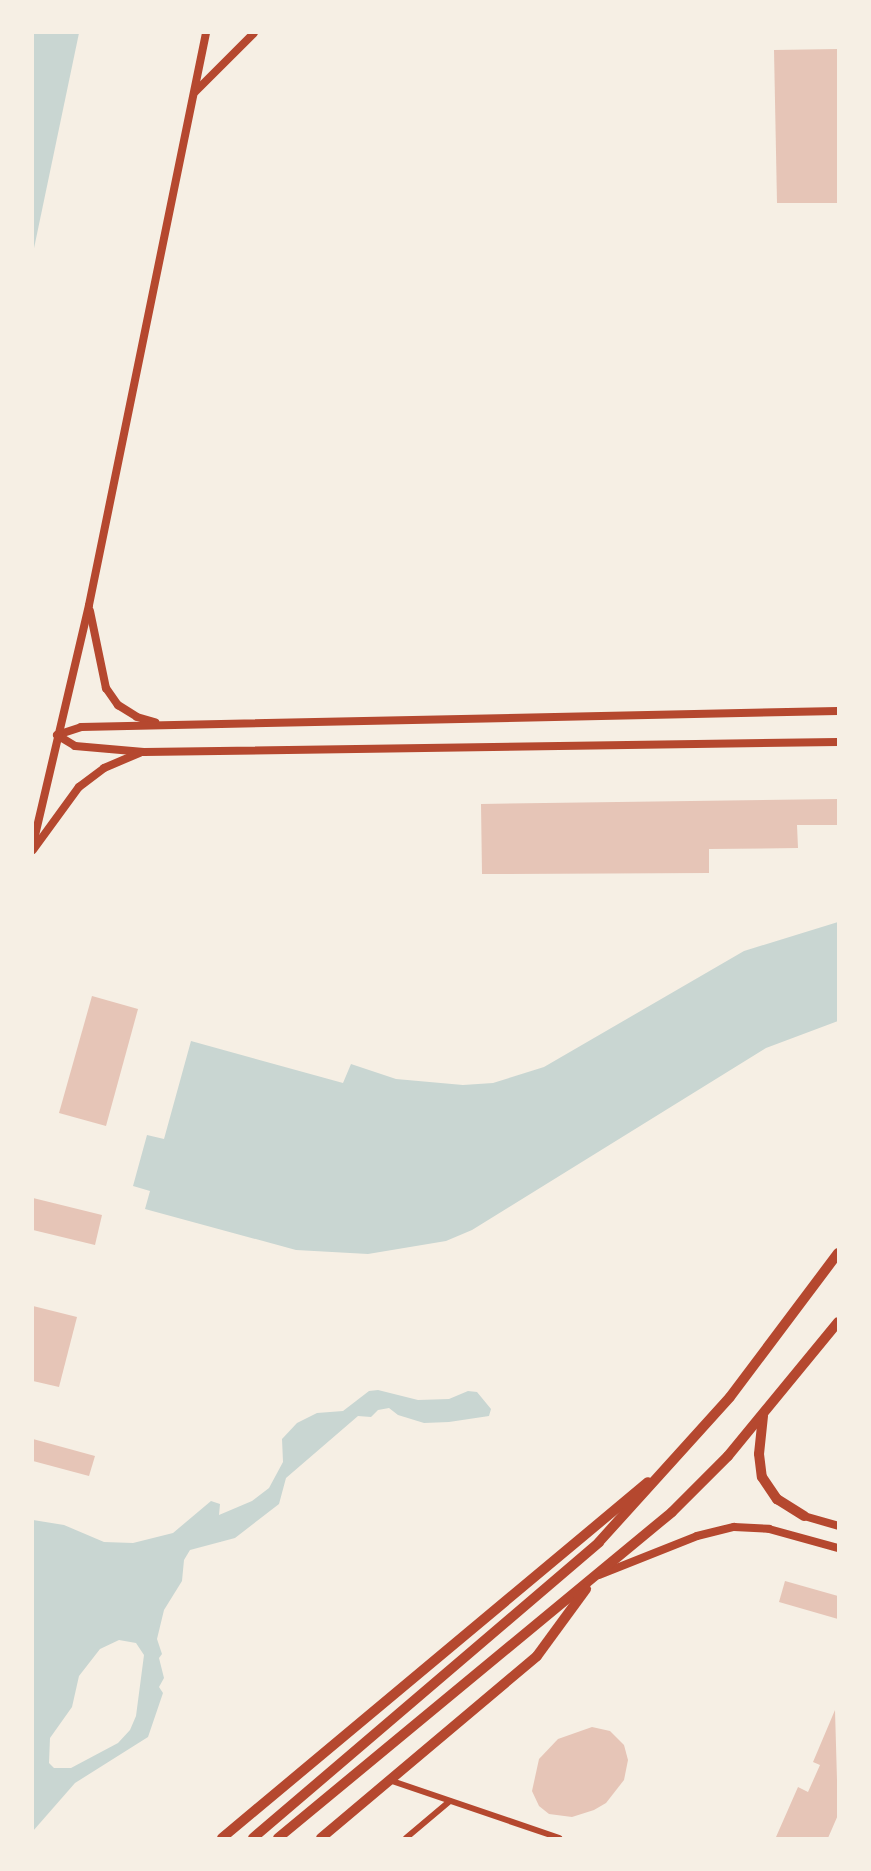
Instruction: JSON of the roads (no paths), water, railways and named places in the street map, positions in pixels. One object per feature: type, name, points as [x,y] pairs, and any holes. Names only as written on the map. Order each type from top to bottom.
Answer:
[{"type":"main road","points":[[253,1838],[599,1542],[676,1460],[765,1352],[838,1253]]},
{"type":"main road","points":[[279,1838],[594,1577],[693,1491],[764,1413],[838,1322]]},
{"type":"main road","points":[[764,1413],[759,1454],[762,1478],[777,1499],[804,1516]]},
{"type":"main road","points":[[222,1838],[587,1529],[676,1460]]},
{"type":"main road","points":[[321,1838],[537,1656],[594,1577]]},
{"type":"street","points":[[33,844],[89,605],[206,33]]},
{"type":"street","points":[[194,93],[254,33]]},
{"type":"street","points":[[89,605],[98,663],[106,688],[118,705],[137,717],[166,725]]},
{"type":"street","points":[[57,735],[81,727],[838,711]]},
{"type":"street","points":[[57,735],[75,746],[144,752],[838,742]]},
{"type":"street","points":[[33,850],[79,787],[104,768],[144,752]]},
{"type":"street","points":[[804,1516],[838,1526]]},
{"type":"street","points":[[594,1577],[717,1530],[743,1526],[777,1530],[838,1548]]},
{"type":"street","points":[[389,1780],[559,1838]]},
{"type":"street","points":[[406,1838],[450,1801]]}]
